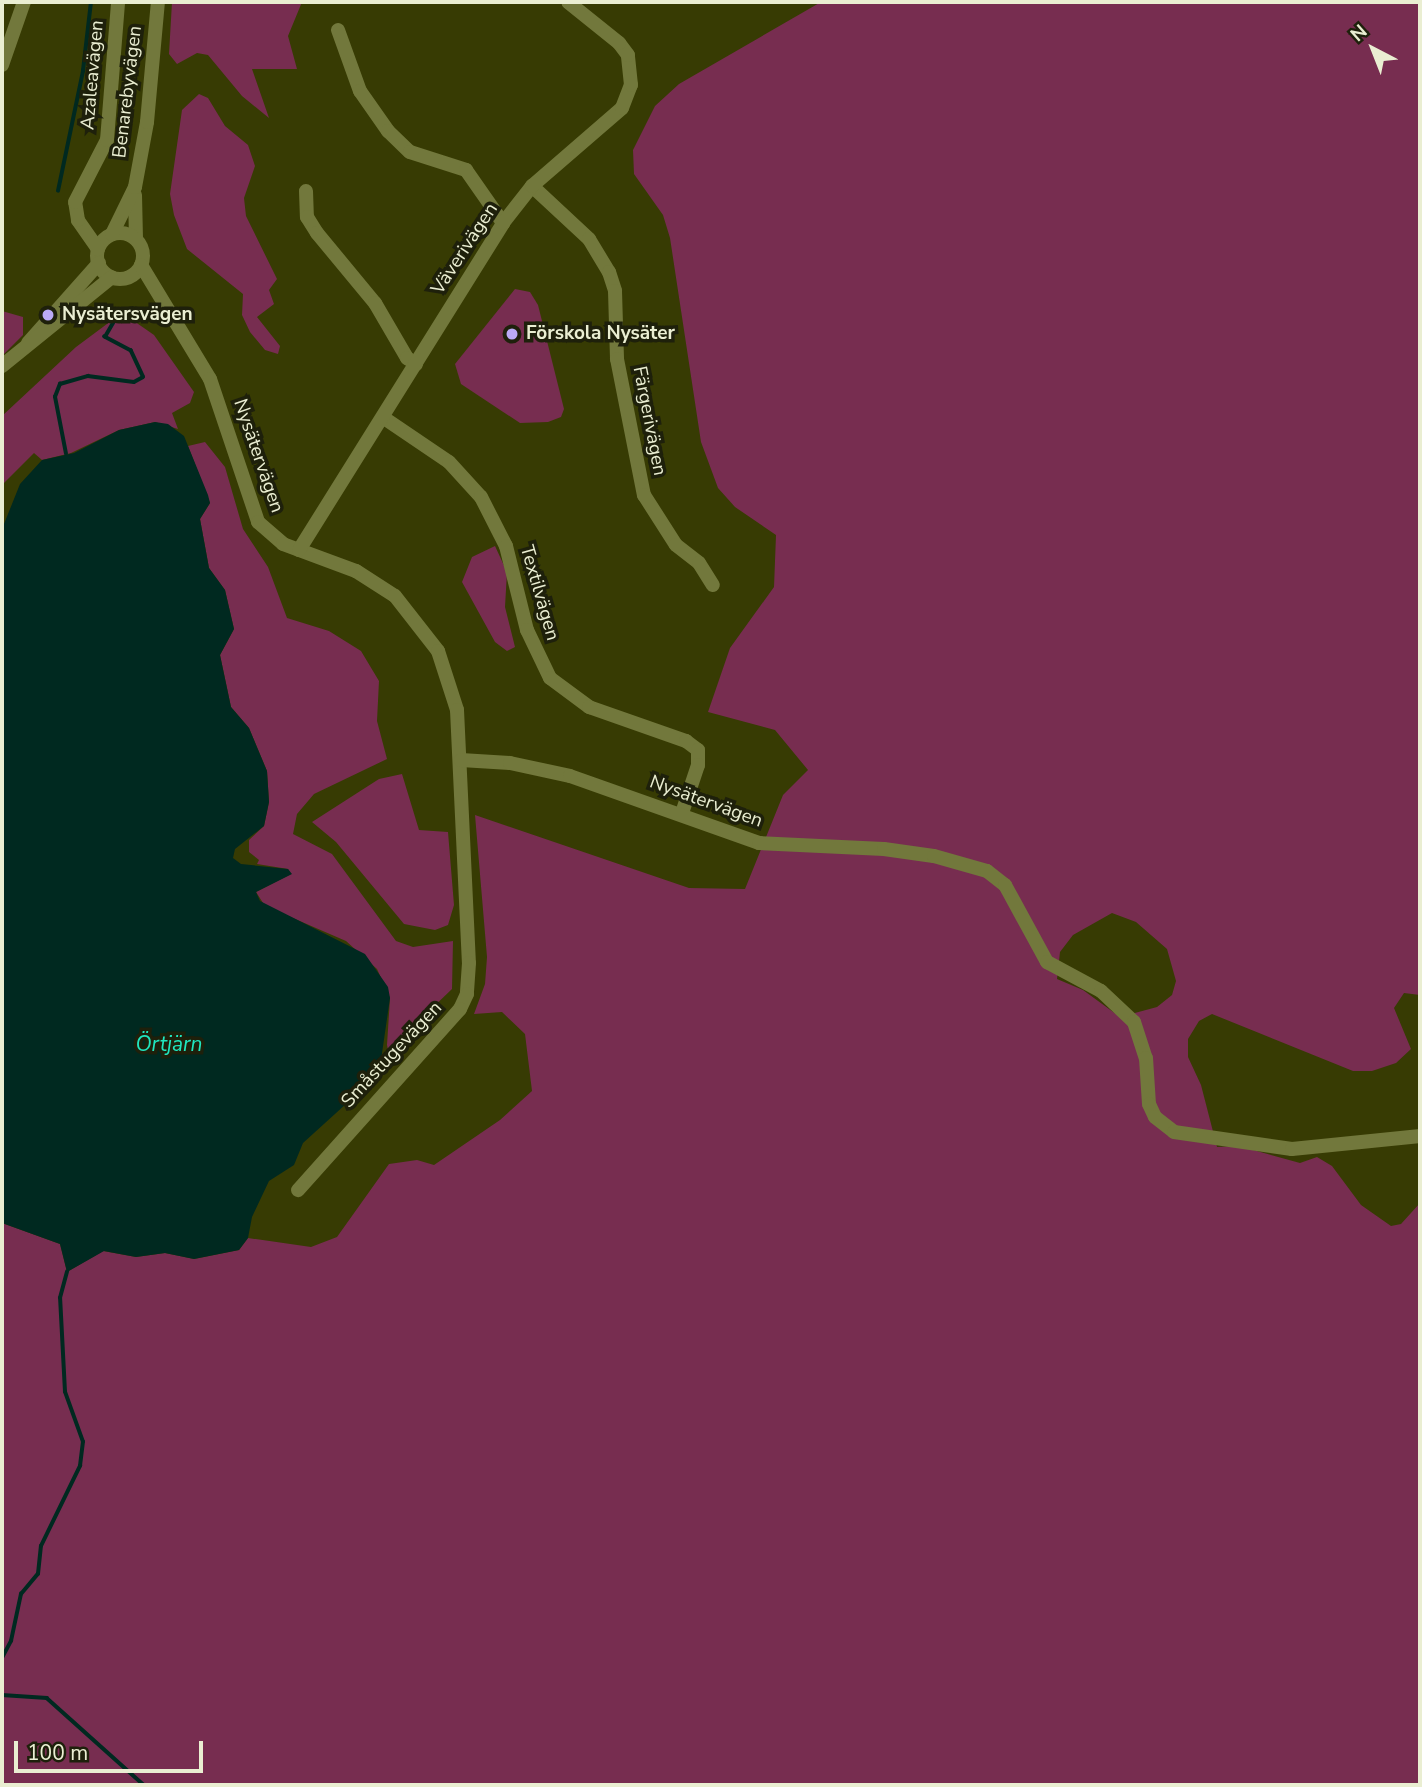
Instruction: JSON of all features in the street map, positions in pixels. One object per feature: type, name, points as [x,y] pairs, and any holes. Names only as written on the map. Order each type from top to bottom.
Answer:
[{"type":"street","points":[[2,65],[24,2]]},
{"type":"street","name":"Azaleavägen","points":[[99,256],[83,226],[75,202],[109,128],[118,2]]},
{"type":"street","name":"Benarebyvägen","points":[[136,239],[135,187],[147,121],[158,2]]},
{"type":"street","name":"Väverivägen","points":[[299,551],[503,223],[532,186],[622,108],[631,85],[628,55],[619,43],[568,2]]},
{"type":"street","points":[[338,30],[360,91],[388,131],[410,152],[466,170],[503,223]]},
{"type":"street","name":"Färgerivägen","points":[[532,186],[589,239],[610,272],[615,291],[617,359],[644,495],[676,545],[699,564],[713,585]]},
{"type":"street","name":"Benarebyvägen","points":[[110,235],[135,187]]},
{"type":"street","points":[[306,191],[307,217],[317,233],[375,303],[407,358],[416,364]]},
{"type":"street","points":[[2,366],[112,277],[129,277],[141,265],[143,251],[136,239],[110,235],[83,226]]},
{"type":"street","points":[[25,347],[48,315],[99,256],[110,235]]},
{"type":"street","points":[[99,256],[112,277]]},
{"type":"street","name":"Nysätervägen","points":[[141,265],[156,292],[188,336],[210,379],[258,522],[272,538],[379,584],[426,631],[450,678],[461,760],[540,768],[682,813],[758,843],[934,856],[997,877],[1047,961],[1101,991],[1133,1022],[1146,1058],[1149,1104],[1155,1117],[1174,1132],[1292,1149],[1420,1136]]},
{"type":"street","name":"Nysätervägen","points":[[129,277],[156,292]]},
{"type":"street","name":"Textilvägen","points":[[384,418],[449,462],[486,503],[506,546],[534,652],[550,678],[589,707],[686,741],[698,750],[698,765],[682,813]]},
{"type":"street","name":"Småstugevägen","points":[[298,1190],[460,1009],[467,995],[461,760]]},
{"type":"shaded area","points":[[172,2],[302,2],[288,36],[297,69],[252,69],[269,118],[242,96],[208,55],[197,53],[177,64],[169,54]]},
{"type":"shaded area","points":[[821,2],[1420,2],[1420,995],[1404,993],[1394,1008],[1411,1049],[1396,1063],[1372,1071],[1353,1071],[1212,1014],[1199,1021],[1188,1039],[1188,1057],[1201,1085],[1217,1147],[1239,1146],[1300,1163],[1317,1157],[1332,1166],[1361,1205],[1391,1226],[1401,1224],[1420,1203],[1420,1785],[2,1785],[2,1223],[60,1244],[67,1272],[103,1251],[136,1257],[165,1253],[194,1259],[239,1250],[248,1238],[311,1247],[337,1237],[389,1164],[417,1160],[434,1165],[500,1120],[532,1091],[525,1034],[502,1012],[474,1014],[485,984],[487,957],[475,815],[689,888],[745,889],[783,795],[808,770],[775,730],[708,712],[730,648],[774,587],[776,535],[735,507],[718,488],[701,442],[670,238],[663,215],[634,174],[633,150],[655,106],[679,84]],"holes":[[[1112,913],[1136,922],[1167,949],[1176,981],[1172,995],[1157,1007],[1120,1017],[1083,990],[1057,979],[1060,952],[1073,935]]]},
{"type":"shaded area","points":[[199,94],[208,98],[225,126],[248,145],[255,166],[244,198],[246,216],[277,279],[269,290],[274,304],[257,317],[280,346],[278,354],[265,350],[250,332],[242,315],[243,294],[187,249],[174,215],[170,194],[182,110]]},
{"type":"shaded area","name":"Förskola Nysäter","points":[[515,289],[530,292],[538,305],[564,409],[561,417],[548,422],[520,423],[461,384],[455,364]]},
{"type":"shaded area","points":[[2,311],[23,317],[23,335],[2,356]]},
{"type":"shaded area","points":[[131,319],[154,335],[194,392],[190,403],[172,413],[178,429],[155,422],[119,430],[71,453],[42,460],[34,453],[2,485],[2,416],[76,347],[111,321]]},
{"type":"shaded area","points":[[205,442],[225,467],[243,529],[268,567],[287,618],[329,631],[361,651],[379,681],[377,721],[387,759],[314,794],[297,814],[293,834],[332,854],[396,941],[413,947],[453,941],[452,989],[427,1013],[391,1065],[387,1045],[390,998],[377,969],[346,941],[265,906],[256,892],[291,874],[288,869],[257,864],[259,860],[249,852],[249,840],[264,826],[269,802],[267,771],[249,728],[231,707],[220,655],[234,629],[225,590],[209,568],[200,519],[210,503],[188,446]]},
{"type":"shaded area","points":[[495,546],[507,572],[505,607],[515,647],[507,651],[495,642],[462,582],[472,557]]},
{"type":"shaded area","points":[[402,774],[419,830],[448,832],[454,905],[448,925],[435,930],[404,924],[336,842],[312,822],[379,779]]},
{"type":"water","name":"Örtjärn","points":[[155,422],[168,424],[184,436],[208,495],[210,503],[200,519],[209,568],[225,590],[234,629],[220,655],[231,707],[249,728],[267,771],[269,802],[264,826],[235,849],[233,858],[241,864],[288,869],[292,874],[256,892],[260,901],[365,954],[388,987],[390,998],[379,1074],[303,1143],[294,1165],[269,1181],[252,1217],[248,1238],[239,1250],[194,1259],[165,1253],[136,1257],[104,1251],[67,1272],[60,1244],[2,1223],[2,529],[20,484],[42,460],[74,453],[119,430]]},
{"type":"waterway","points":[[58,191],[83,71],[91,2]]},
{"type":"waterway","points":[[66,454],[55,397],[60,384],[88,376],[134,382],[143,377],[131,351],[105,337],[119,313]]},
{"type":"waterway","points":[[2,1658],[11,1641],[21,1594],[38,1574],[41,1546],[80,1466],[83,1442],[65,1392],[60,1298],[67,1272]]},
{"type":"waterway","points":[[2,1695],[47,1698],[144,1785]]},
{"type":"place","name":"Nysätersvägen","points":[[48,315]]},
{"type":"place","name":"Förskola Nysäter","points":[[512,334]]}]
